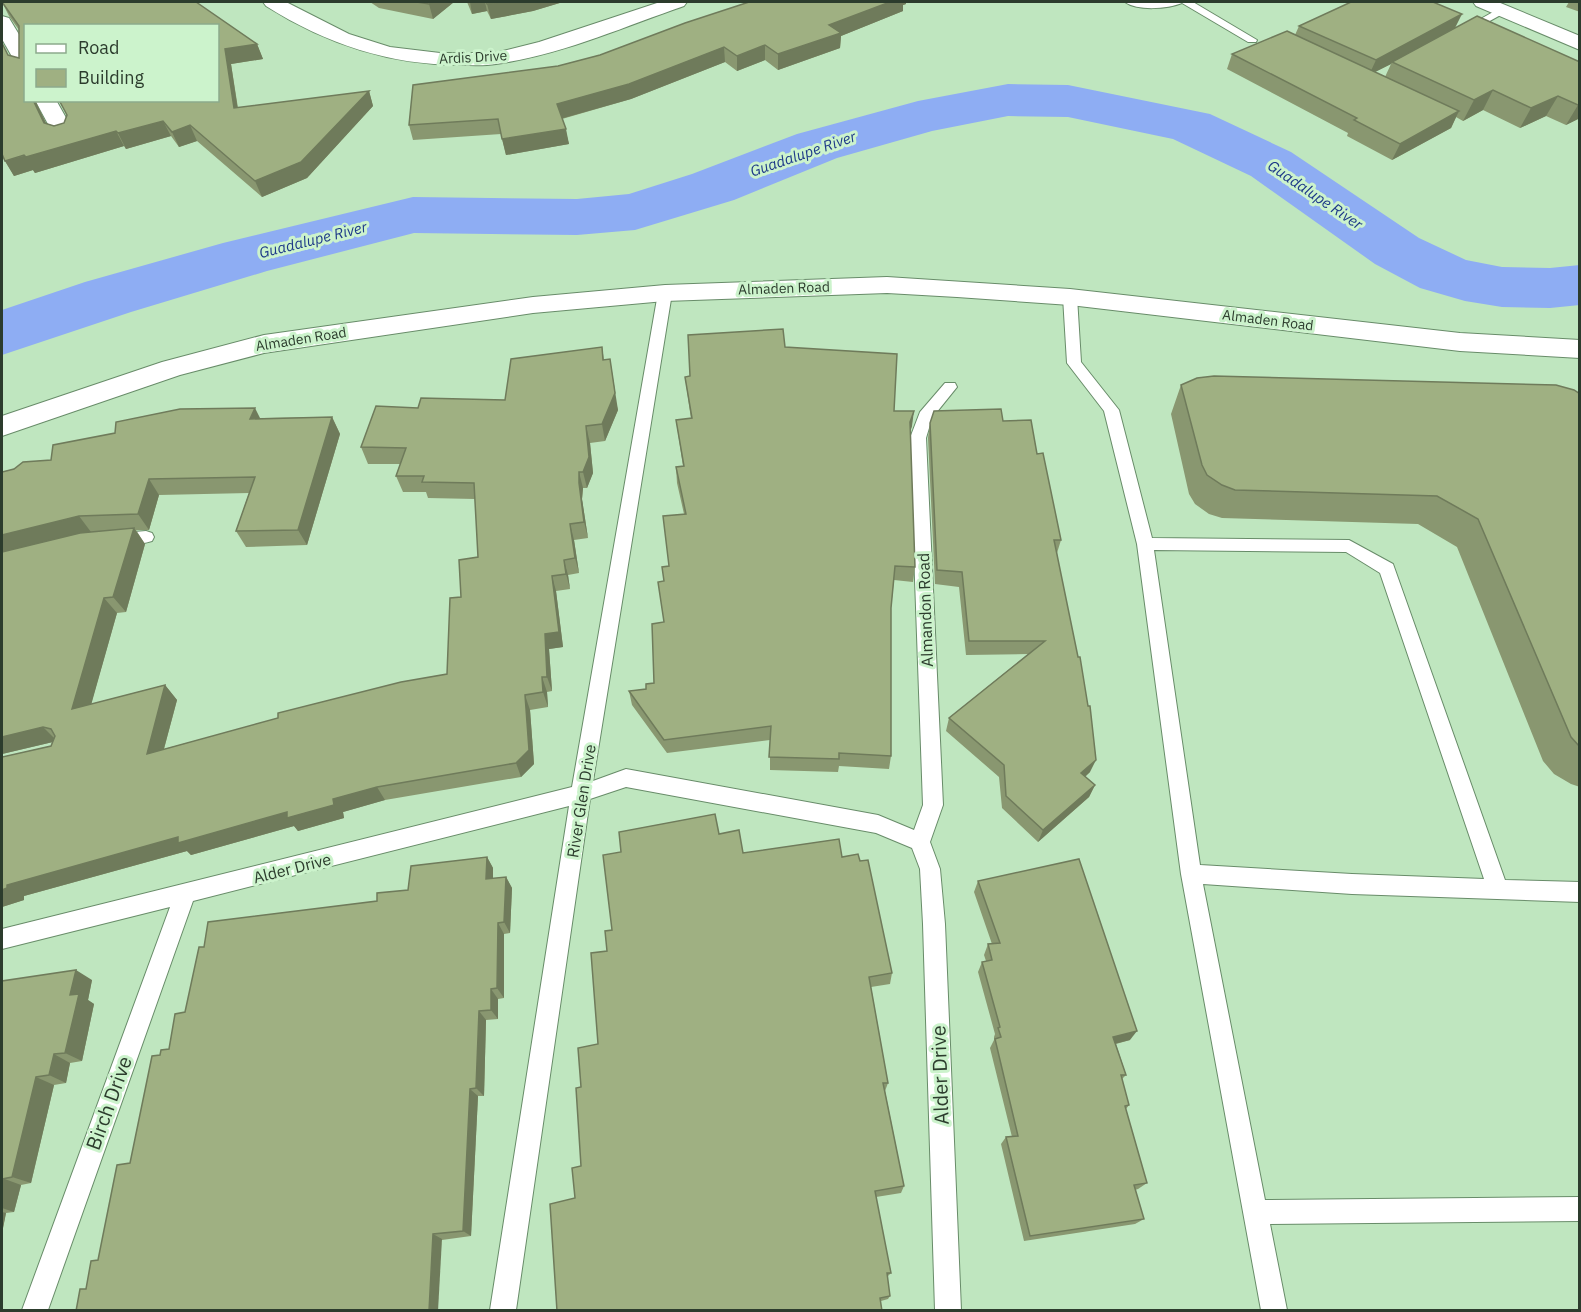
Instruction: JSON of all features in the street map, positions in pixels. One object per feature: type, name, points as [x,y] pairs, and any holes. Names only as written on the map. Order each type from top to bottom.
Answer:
[{"type":"street","name":"Ardis Drive","points":[[273,2],[339,37],[384,53],[439,60],[502,58],[565,40],[677,2]]},
{"type":"street","points":[[1483,2],[1580,44]]},
{"type":"street","points":[[5,12],[24,60]]},
{"type":"street","points":[[46,102],[63,132]]},
{"type":"street","name":"Almaden Road","points":[[2,426],[163,370],[264,344],[533,305],[665,293],[886,285],[1070,297],[1460,342],[1580,349]]},
{"type":"lane","points":[[1130,2],[1159,5],[1177,2]]},
{"type":"lane","points":[[1186,2],[1252,40]]},
{"type":"lane","points":[[1457,35],[1502,10]]},
{"type":"lane","name":"River Glen Drive","points":[[503,1311],[581,794],[665,293]]},
{"type":"lane","points":[[1070,297],[1074,363],[1111,410],[1144,544],[1191,874],[1274,1311]]},
{"type":"lane","name":"Almandon Road","points":[[920,842],[933,805],[918,438],[925,416],[950,387]]},
{"type":"lane","points":[[103,539],[146,537]]},
{"type":"lane","points":[[1144,544],[1349,546],[1387,569],[1498,889]]},
{"type":"lane","name":"Alder Drive","points":[[2,939],[183,896],[581,794],[626,778],[878,824],[920,842],[930,869],[948,1311]]},
{"type":"lane","points":[[1191,874],[1580,892]]},
{"type":"lane","name":"Birch Drive","points":[[35,1311],[183,896]]},
{"type":"lane","points":[[1255,1212],[1580,1209]]},
{"type":"building","points":[[2,2],[196,2],[257,44],[225,49],[234,108],[369,91],[301,162],[255,181],[190,125],[172,132],[163,121],[118,133],[116,131],[5,161],[2,154],[2,43],[8,55],[19,58],[19,26]]},
{"type":"building","points":[[749,2],[890,2],[829,25],[841,33],[778,54],[765,45],[737,56],[724,47],[629,84],[557,104],[566,129],[502,139],[498,119],[409,125],[413,85],[558,66],[600,55]]},
{"type":"building","points":[[1351,2],[1433,2],[1462,14],[1376,60],[1299,26]]},
{"type":"building","points":[[1477,16],[1580,62],[1580,104],[1558,96],[1531,108],[1493,90],[1474,100],[1392,62]]},
{"type":"building","points":[[1287,31],[1459,111],[1400,144],[1354,120],[1357,118],[1232,54]]},
{"type":"building","points":[[783,329],[785,347],[897,354],[894,411],[914,411],[910,422],[915,567],[895,566],[891,608],[891,756],[839,753],[839,759],[769,757],[771,726],[664,740],[629,691],[646,689],[646,684],[654,683],[652,624],[664,622],[658,582],[664,581],[662,567],[669,566],[663,516],[686,514],[676,467],[684,466],[676,420],[692,418],[685,377],[690,376],[688,335]]},
{"type":"building","points":[[602,347],[603,360],[610,359],[615,393],[602,424],[586,426],[589,457],[583,472],[579,472],[584,522],[570,524],[575,558],[564,560],[566,574],[552,576],[559,632],[545,634],[547,677],[542,677],[543,692],[525,695],[529,750],[516,763],[377,787],[333,799],[334,805],[287,818],[287,812],[178,843],[178,837],[7,885],[7,888],[2,890],[2,757],[51,746],[55,736],[51,729],[43,727],[2,737],[2,552],[80,533],[134,528],[113,597],[104,598],[72,709],[165,685],[147,754],[278,718],[278,713],[401,682],[447,674],[450,598],[461,597],[459,560],[478,557],[474,483],[422,482],[424,476],[396,476],[406,448],[361,447],[376,406],[418,408],[421,398],[505,400],[511,359]]},
{"type":"building","points":[[1214,376],[1556,385],[1580,394],[1580,747],[1571,737],[1478,519],[1437,496],[1235,490],[1222,485],[1207,475],[1202,465],[1181,385],[1197,378]]},
{"type":"building","points":[[255,408],[250,419],[332,417],[298,530],[236,531],[255,477],[149,479],[138,514],[79,516],[2,535],[2,472],[14,469],[23,462],[51,460],[53,445],[115,433],[116,422],[180,409]]},
{"type":"building","points":[[1001,409],[1003,421],[1031,420],[1037,454],[1043,453],[1061,540],[1054,540],[1078,657],[1080,657],[1088,706],[1090,706],[1096,760],[1081,773],[1095,785],[1043,830],[1006,796],[1004,765],[949,718],[1045,641],[969,641],[962,572],[937,570],[930,423],[934,411]]},
{"type":"building","points":[[715,814],[719,834],[739,830],[743,853],[839,839],[842,857],[858,854],[860,861],[868,860],[892,973],[869,977],[888,1083],[883,1083],[904,1186],[875,1191],[891,1273],[887,1273],[890,1296],[880,1298],[882,1311],[557,1311],[550,1204],[575,1198],[572,1168],[581,1166],[576,1088],[581,1087],[578,1048],[598,1044],[591,953],[607,951],[605,931],[612,930],[603,855],[621,852],[619,832]]},
{"type":"building","points":[[487,857],[486,879],[506,877],[504,922],[498,923],[497,988],[491,989],[491,1010],[479,1011],[476,1088],[470,1089],[463,1231],[433,1234],[429,1311],[76,1311],[80,1289],[86,1289],[91,1261],[98,1260],[117,1165],[130,1163],[152,1056],[160,1055],[161,1050],[169,1049],[175,1014],[185,1012],[199,947],[204,947],[208,922],[377,901],[377,893],[408,890],[411,866]]},
{"type":"building","points":[[1079,859],[1137,1031],[1113,1037],[1126,1075],[1121,1075],[1129,1105],[1125,1106],[1147,1183],[1134,1185],[1144,1219],[1030,1236],[1006,1137],[1018,1136],[995,1039],[1001,1037],[998,1028],[1000,1027],[982,962],[992,960],[988,944],[1000,943],[978,881]]},
{"type":"building","points":[[76,970],[70,995],[79,994],[65,1053],[54,1054],[49,1075],[36,1077],[12,1177],[2,1179],[2,981]]},
{"type":"waterway","name":"Guadalupe River","points":[[2,333],[108,297],[245,257],[413,215],[577,217],[635,212],[713,187],[817,146],[918,118],[1008,100],[1068,101],[1190,126],[1271,164],[1397,251],[1443,274],[1465,281],[1502,287],[1550,288],[1580,285]]}]
